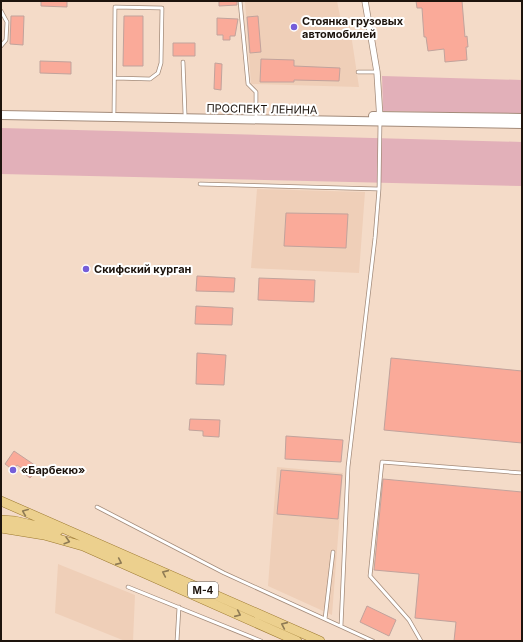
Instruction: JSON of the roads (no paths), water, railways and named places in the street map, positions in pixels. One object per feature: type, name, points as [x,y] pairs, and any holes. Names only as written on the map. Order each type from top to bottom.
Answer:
[{"type":"main road","name":"ПРОСПЕКТ ЛЕНИНА","points":[[1,109],[256,115],[522,124]]},
{"type":"main road","name":"ПРОСПЕКТ ЛЕНИНА","points":[[1,114],[380,119],[522,118]]},
{"type":"main road","name":"М-4","points":[[2,501],[85,542],[297,641]]},
{"type":"main road","points":[[1,520],[23,522],[85,542]]},
{"type":"main road","name":"М-4","points":[[1,528],[85,542],[320,641]]},
{"type":"street","points":[[365,1],[377,72],[380,119]]},
{"type":"lane","points":[[240,1],[248,84],[256,92],[256,115]]},
{"type":"lane","points":[[114,78],[150,79],[158,73],[161,63],[162,8],[115,7],[114,78],[114,112]]},
{"type":"lane","points":[[1,12],[7,22],[6,40],[1,46]]},
{"type":"lane","points":[[183,62],[185,114]]},
{"type":"lane","points":[[358,72],[377,72]]},
{"type":"lane","points":[[341,626],[348,466],[375,238],[379,189],[380,119]]},
{"type":"lane","points":[[200,184],[379,189]]},
{"type":"lane","points":[[421,641],[409,620],[370,576],[382,462],[522,473]]},
{"type":"lane","points":[[97,507],[224,574],[373,641]]},
{"type":"lane","points":[[325,619],[333,552]]},
{"type":"lane","points":[[128,587],[261,641]]},
{"type":"lane","points":[[177,641],[179,607]]},
{"type":"place","name":"Стоянка грузовых автомобилей","points":[[294,27]]},
{"type":"place","name":"Скифский курган","points":[[86,269]]},
{"type":"place","name":"«Барбекю»","points":[[13,470]]}]
